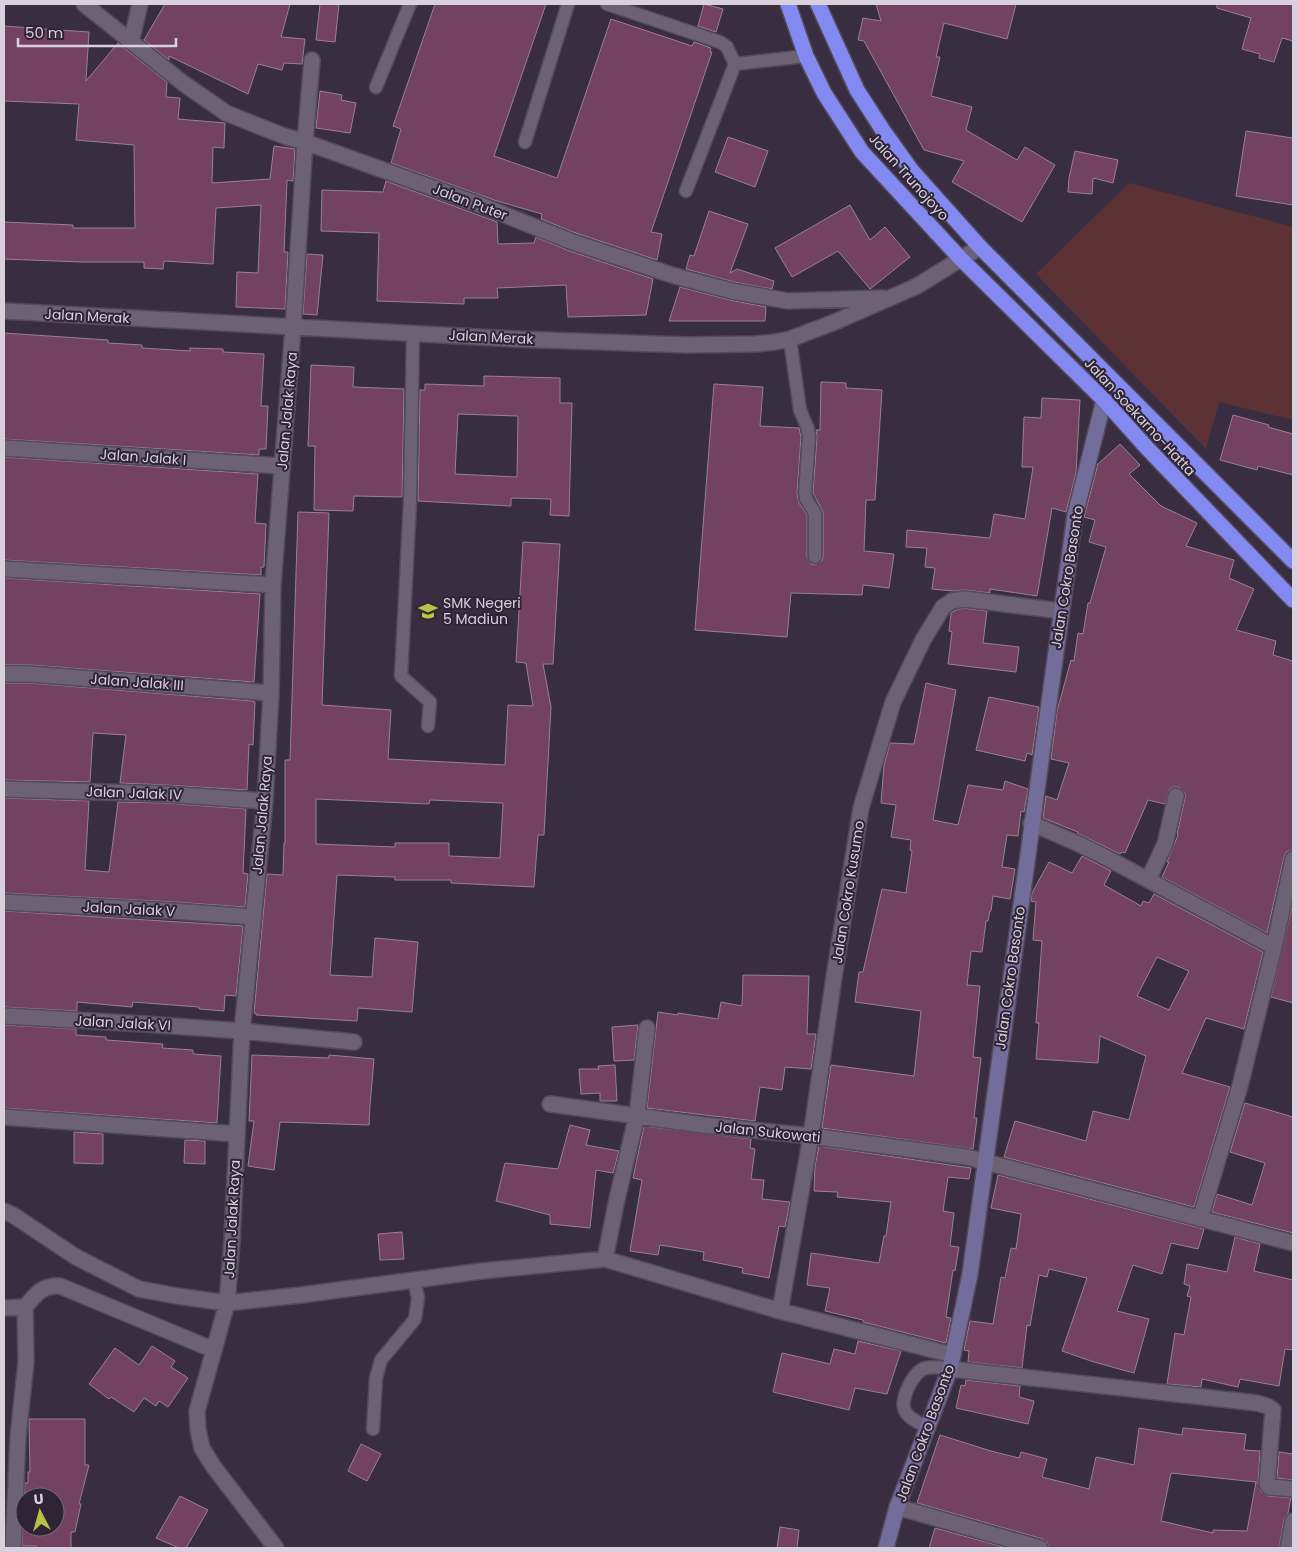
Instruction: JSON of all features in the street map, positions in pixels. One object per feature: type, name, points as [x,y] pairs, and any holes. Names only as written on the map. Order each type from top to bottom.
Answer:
[{"type":"highway","name":"Jalan Trunojoyo","points":[[788,4],[806,56],[824,93],[862,152],[960,259]]},
{"type":"highway","name":"Jalan Trunojoyo","points":[[818,4],[857,90],[882,128],[912,171],[980,246]]},
{"type":"highway","name":"Jalan Soekarno-Hatta","points":[[980,246],[1293,561]]},
{"type":"highway","name":"Jalan Soekarno-Hatta","points":[[960,259],[1104,400],[1147,448],[1293,600]]},
{"type":"street","name":"Jalan Puter","points":[[84,4],[183,83],[226,113],[284,136],[478,204],[570,241],[675,276],[732,292],[788,301],[892,297]]},
{"type":"street","points":[[131,42],[140,4]]},
{"type":"street","name":"Jalan Jalak Raya","points":[[276,1548],[202,1448],[198,1430],[197,1411],[227,1303],[232,1241],[242,1031],[265,801],[271,693],[273,585],[294,328],[312,60]]},
{"type":"street","name":"Jalan Merak","points":[[4,311],[413,334],[688,345],[755,344],[790,339],[835,322],[917,286],[980,246]]},
{"type":"street","name":"Jalan Cokro Basonto","points":[[886,1548],[897,1507],[952,1362],[970,1274],[1075,515],[1104,400]]},
{"type":"street","name":"Jalan Jalak I","points":[[4,448],[282,466]]},
{"type":"street","points":[[4,569],[273,585]]},
{"type":"street","name":"Jalan Cokro Kusumo","points":[[780,1311],[811,1136],[861,808],[893,702],[923,640],[943,607],[952,601],[964,599],[1061,611]]},
{"type":"street","name":"Jalan Jalak III","points":[[4,674],[30,674],[271,693]]},
{"type":"street","name":"Jalan Jalak IV","points":[[4,789],[165,794],[265,801]]},
{"type":"street","points":[[1148,880],[1165,844],[1176,796]]},
{"type":"street","points":[[1031,823],[1079,844],[1274,948]]},
{"type":"street","points":[[1200,1219],[1240,1086],[1274,948],[1293,859]]},
{"type":"street","name":"Jalan Jalak V","points":[[4,902],[254,917]]},
{"type":"street","name":"Jalan Jalak VI","points":[[4,1016],[242,1031],[354,1042]]},
{"type":"street","points":[[605,1259],[637,1116],[647,1028]]},
{"type":"street","name":"Jalan Sukowati","points":[[550,1104],[703,1125],[811,1136],[967,1157],[1293,1243]]},
{"type":"street","points":[[4,1117],[237,1134]]},
{"type":"street","points":[[4,1211],[76,1257],[139,1290],[227,1303],[482,1271],[605,1259],[952,1362],[1257,1403],[1267,1406],[1273,1410],[1267,1484],[1269,1487],[1293,1489]]},
{"type":"street","points":[[14,1548],[11,1436],[26,1362],[24,1308],[40,1291],[49,1285],[60,1286],[214,1350]]},
{"type":"street","points":[[4,1308],[24,1308]]},
{"type":"street","points":[[897,1507],[1040,1548]]},
{"type":"street","points":[[1288,1548],[1293,1521]]},
{"type":"lane","points":[[376,87],[410,4]]},
{"type":"lane","points":[[525,142],[568,4]]},
{"type":"lane","points":[[607,4],[720,42],[726,47],[735,64],[686,191]]},
{"type":"lane","points":[[735,64],[806,56]]},
{"type":"lane","points":[[413,334],[410,502],[401,676],[430,702],[428,726]]},
{"type":"lane","points":[[790,339],[800,410],[809,432],[805,493],[806,500],[815,513],[815,557]]},
{"type":"lane","points":[[373,1429],[376,1378],[381,1360],[415,1318],[418,1298],[414,1280]]},
{"type":"lane","points":[[927,1427],[905,1412],[903,1406],[905,1396],[910,1384],[919,1371],[952,1362]]},
{"type":"shaded area","points":[[1129,183],[1293,227],[1293,420],[1219,402],[1206,449],[1036,274]]},
{"type":"building","points":[[165,4],[290,4],[281,37],[305,39],[302,64],[284,63],[282,70],[258,64],[248,94],[169,56],[169,60],[144,40]]},
{"type":"building","points":[[320,4],[339,4],[335,42],[316,40]]},
{"type":"building","points":[[435,4],[546,4],[494,156],[557,178],[611,19],[692,46],[694,42],[711,48],[710,52],[712,52],[651,232],[662,234],[657,260],[573,232],[541,219],[542,214],[497,201],[391,163],[401,129],[393,126]]},
{"type":"building","points":[[704,4],[723,9],[716,32],[698,26]]},
{"type":"building","points":[[876,4],[1016,4],[1007,39],[944,23],[936,57],[940,57],[931,96],[972,107],[966,130],[1017,160],[1025,147],[1055,165],[1022,222],[952,182],[964,161],[924,150],[864,41],[858,40],[863,18],[881,21]]},
{"type":"building","points":[[1217,4],[1293,4],[1293,41],[1282,38],[1274,62],[1259,58],[1260,54],[1242,49],[1251,18],[1217,8]]},
{"type":"building","points":[[4,26],[89,32],[86,81],[118,43],[167,82],[166,97],[180,98],[178,119],[225,123],[224,148],[213,147],[212,183],[270,179],[274,146],[295,149],[293,181],[287,180],[284,252],[288,252],[285,309],[236,307],[237,272],[258,273],[261,205],[216,208],[213,264],[164,261],[163,269],[144,268],[144,262],[4,259],[4,222],[73,225],[73,228],[135,228],[134,145],[76,140],[79,104],[4,101]]},
{"type":"building","points":[[320,91],[342,95],[341,100],[356,103],[350,133],[316,128]]},
{"type":"building","points":[[1246,131],[1293,138],[1293,205],[1236,196]]},
{"type":"building","points":[[728,137],[768,151],[755,187],[715,172]]},
{"type":"building","points":[[1075,151],[1118,160],[1113,183],[1093,178],[1092,194],[1068,192]]},
{"type":"building","points":[[386,181],[497,222],[498,244],[534,243],[536,237],[567,250],[653,279],[646,315],[568,317],[566,285],[497,288],[498,298],[464,298],[464,304],[377,301],[379,233],[321,231],[322,190],[383,192]]},
{"type":"building","points":[[850,205],[870,240],[885,227],[910,257],[870,289],[838,251],[792,277],[775,248]]},
{"type":"building","points":[[709,211],[748,224],[730,273],[737,269],[774,281],[772,289],[734,282],[686,269],[690,255],[694,256]]},
{"type":"building","points":[[307,254],[323,255],[317,315],[303,314]]},
{"type":"building","points":[[680,287],[766,307],[765,321],[669,321]]},
{"type":"building","points":[[4,333],[108,340],[108,343],[142,345],[142,348],[190,351],[190,348],[223,349],[223,352],[264,354],[261,406],[268,406],[266,449],[259,449],[259,455],[4,439]]},
{"type":"building","points":[[311,365],[354,367],[353,387],[404,389],[402,497],[354,496],[353,511],[314,510],[315,446],[308,446]]},
{"type":"building","points":[[484,376],[560,378],[560,403],[572,403],[569,516],[550,515],[551,499],[511,498],[511,506],[418,501],[420,390],[425,390],[425,384],[484,386]],"holes":[[[458,414],[518,416],[517,477],[455,474]]]},
{"type":"building","points":[[821,382],[846,383],[846,388],[882,390],[875,500],[866,500],[864,551],[894,554],[889,588],[863,585],[862,595],[791,593],[787,637],[695,630],[714,384],[763,387],[760,426],[799,428],[801,437],[797,494],[799,503],[807,515],[807,557],[811,564],[815,565],[822,561],[823,557],[823,512],[813,493],[816,430],[820,430]]},
{"type":"building","points":[[1042,398],[1080,400],[1076,473],[1066,512],[1052,508],[1037,596],[990,589],[990,593],[932,589],[935,568],[925,567],[927,548],[906,547],[907,530],[990,538],[994,514],[1025,519],[1033,467],[1022,467],[1024,417],[1041,418]]},
{"type":"building","points":[[1233,415],[1293,434],[1293,475],[1258,466],[1257,470],[1220,460]]},
{"type":"building","points":[[1120,444],[1140,465],[1129,474],[1161,506],[1197,523],[1186,546],[1234,560],[1229,578],[1254,589],[1236,630],[1276,641],[1273,655],[1293,661],[1293,850],[1286,852],[1284,857],[1267,933],[1162,877],[1178,835],[1185,798],[1185,793],[1179,787],[1173,787],[1169,790],[1165,804],[1148,800],[1125,853],[1122,852],[1120,854],[1078,832],[1043,818],[1046,796],[1057,800],[1069,763],[1051,759],[1057,711],[1071,660],[1074,661],[1078,633],[1083,634],[1088,603],[1090,603],[1106,547],[1089,542],[1095,520],[1084,517],[1098,464]]},
{"type":"building","points":[[4,457],[258,474],[255,523],[266,524],[264,567],[261,567],[261,575],[4,560]]},
{"type":"building","points":[[298,512],[329,513],[322,705],[391,710],[388,759],[505,765],[508,705],[533,706],[526,663],[516,662],[523,542],[560,544],[553,664],[543,664],[551,707],[544,835],[538,835],[534,887],[451,883],[451,880],[395,880],[395,877],[337,875],[330,975],[372,977],[375,938],[418,942],[412,1012],[358,1008],[357,1021],[256,1015],[254,1013],[267,874],[283,875],[285,760],[290,760]],"holes":[[[316,799],[429,804],[430,800],[503,803],[500,858],[449,856],[449,843],[395,843],[395,847],[316,844]]]},
{"type":"building","points":[[4,578],[260,594],[254,682],[30,665],[4,665]]},
{"type":"building","points":[[964,608],[987,611],[983,643],[1019,647],[1016,672],[948,664],[952,632],[949,631],[951,613]]},
{"type":"building","points":[[4,683],[29,683],[253,701],[255,702],[253,745],[249,744],[247,790],[120,783],[126,735],[93,733],[90,782],[4,780]]},
{"type":"building","points":[[926,683],[956,690],[933,820],[958,825],[968,785],[1003,790],[1005,781],[1028,789],[1024,812],[1021,811],[1018,836],[1007,835],[1002,867],[1015,869],[1010,899],[993,896],[991,911],[988,921],[986,921],[982,952],[971,951],[967,985],[980,986],[973,1057],[981,1058],[974,1118],[977,1118],[973,1149],[822,1128],[831,1065],[914,1076],[921,1011],[855,1002],[859,972],[863,972],[882,889],[906,893],[912,851],[910,850],[911,840],[891,837],[896,805],[881,803],[884,765],[890,743],[914,744]]},
{"type":"building","points":[[989,697],[1039,707],[1032,755],[1027,753],[1025,761],[976,750]]},
{"type":"building","points":[[4,798],[89,801],[85,870],[109,872],[118,802],[165,803],[246,809],[243,873],[248,874],[245,907],[4,893]]},
{"type":"building","points":[[1082,856],[1111,871],[1104,885],[1141,906],[1143,901],[1149,903],[1154,894],[1263,952],[1244,1029],[1206,1018],[1182,1073],[1230,1087],[1194,1207],[1004,1157],[1015,1121],[1086,1141],[1093,1111],[1129,1120],[1146,1056],[1100,1036],[1098,1063],[1036,1059],[1039,1023],[1036,1023],[1042,941],[1033,940],[1036,902],[1031,901],[1032,893],[1049,862],[1072,873]],"holes":[[[1157,957],[1189,971],[1169,1010],[1137,996]]]},
{"type":"building","points":[[1293,902],[1293,1003],[1271,997]]},
{"type":"building","points":[[4,911],[243,926],[236,996],[225,995],[224,1011],[199,1009],[199,1007],[133,1002],[132,1007],[77,1002],[77,1011],[4,1007]]},
{"type":"building","points":[[743,975],[809,976],[807,1034],[816,1034],[811,1069],[785,1067],[782,1090],[760,1087],[755,1121],[647,1108],[658,1012],[718,1019],[721,1002],[742,1006]]},
{"type":"building","points":[[4,1025],[76,1029],[76,1035],[106,1037],[106,1040],[163,1044],[162,1048],[193,1050],[193,1054],[221,1056],[217,1123],[4,1108]]},
{"type":"building","points":[[638,1025],[634,1060],[614,1061],[612,1027]]},
{"type":"building","points":[[252,1055],[329,1058],[329,1055],[374,1059],[369,1125],[280,1122],[274,1170],[248,1166],[254,1121],[249,1121]]},
{"type":"building","points":[[615,1065],[617,1101],[600,1101],[600,1093],[581,1094],[579,1069],[599,1069],[598,1066]]},
{"type":"building","points":[[1245,1103],[1293,1117],[1293,1233],[1212,1212],[1217,1194],[1252,1205],[1265,1163],[1230,1152]]},
{"type":"building","points":[[570,1125],[590,1130],[586,1145],[619,1151],[613,1173],[596,1170],[590,1228],[550,1224],[550,1215],[496,1201],[505,1163],[558,1169]]},
{"type":"building","points":[[644,1126],[751,1139],[750,1148],[755,1149],[751,1179],[764,1180],[762,1199],[790,1202],[785,1227],[779,1226],[769,1278],[742,1273],[743,1268],[703,1260],[704,1252],[660,1245],[658,1255],[630,1251],[642,1180],[633,1178]]},
{"type":"building","points":[[74,1132],[103,1134],[103,1164],[74,1163]]},
{"type":"building","points":[[185,1140],[205,1141],[205,1164],[184,1163]]},
{"type":"building","points":[[819,1146],[971,1168],[969,1179],[948,1177],[943,1211],[954,1213],[950,1246],[959,1247],[955,1271],[953,1270],[946,1317],[951,1318],[946,1343],[825,1311],[830,1288],[807,1285],[811,1253],[879,1263],[884,1236],[886,1236],[891,1202],[837,1197],[838,1192],[814,1191],[815,1166]]},
{"type":"building","points":[[998,1175],[1204,1229],[1198,1249],[1171,1243],[1162,1274],[1133,1265],[1117,1311],[1149,1319],[1134,1373],[1062,1351],[1087,1278],[1049,1269],[1047,1277],[1039,1275],[1030,1326],[1027,1325],[1022,1368],[968,1362],[969,1351],[964,1350],[970,1321],[993,1324],[1001,1277],[1005,1278],[1011,1248],[1016,1249],[1021,1214],[991,1208]]},
{"type":"building","points":[[402,1232],[404,1259],[380,1260],[378,1234]]},
{"type":"building","points":[[1235,1237],[1260,1244],[1254,1271],[1293,1280],[1293,1350],[1285,1349],[1279,1386],[1240,1379],[1238,1387],[1202,1379],[1201,1387],[1167,1384],[1175,1333],[1184,1335],[1191,1297],[1187,1296],[1190,1286],[1184,1284],[1187,1264],[1227,1272]]},
{"type":"building","points":[[858,1341],[901,1351],[887,1394],[855,1388],[849,1410],[773,1392],[782,1353],[830,1364],[834,1349],[855,1354]]},
{"type":"building","points":[[152,1346],[175,1361],[171,1367],[188,1378],[168,1407],[159,1401],[156,1406],[144,1398],[134,1412],[111,1397],[109,1399],[89,1384],[115,1348],[139,1365]]},
{"type":"building","points":[[966,1380],[1020,1386],[1019,1397],[1034,1401],[1028,1424],[956,1408],[961,1385],[965,1386]]},
{"type":"building","points":[[29,1419],[85,1419],[85,1465],[89,1465],[79,1504],[81,1504],[75,1532],[71,1532],[71,1548],[22,1546],[22,1537],[65,1537],[65,1487],[25,1487],[25,1483],[28,1483],[28,1472],[30,1472]]},
{"type":"building","points":[[1139,1428],[1182,1435],[1183,1428],[1246,1434],[1244,1450],[1260,1451],[1258,1483],[1261,1492],[1268,1496],[1291,1498],[1288,1513],[1284,1519],[1279,1548],[1049,1548],[1047,1542],[1043,1539],[917,1503],[940,1435],[1019,1458],[1021,1452],[1047,1459],[1042,1477],[1089,1489],[1096,1457],[1134,1465]],"holes":[[[1171,1473],[1256,1482],[1247,1531],[1213,1530],[1213,1533],[1161,1521]]]},
{"type":"building","points":[[361,1444],[381,1454],[367,1481],[348,1471]]},
{"type":"building","points":[[1279,1452],[1293,1454],[1293,1480],[1277,1478]]},
{"type":"building","points":[[180,1496],[208,1510],[186,1548],[179,1548],[156,1538]]},
{"type":"building","points":[[780,1527],[799,1530],[797,1548],[777,1548]]},
{"type":"building","points":[[935,1528],[1007,1548],[929,1548]]},
{"type":"place","name":"SMK Negeri 5 Madiun","points":[[428,611]]}]
